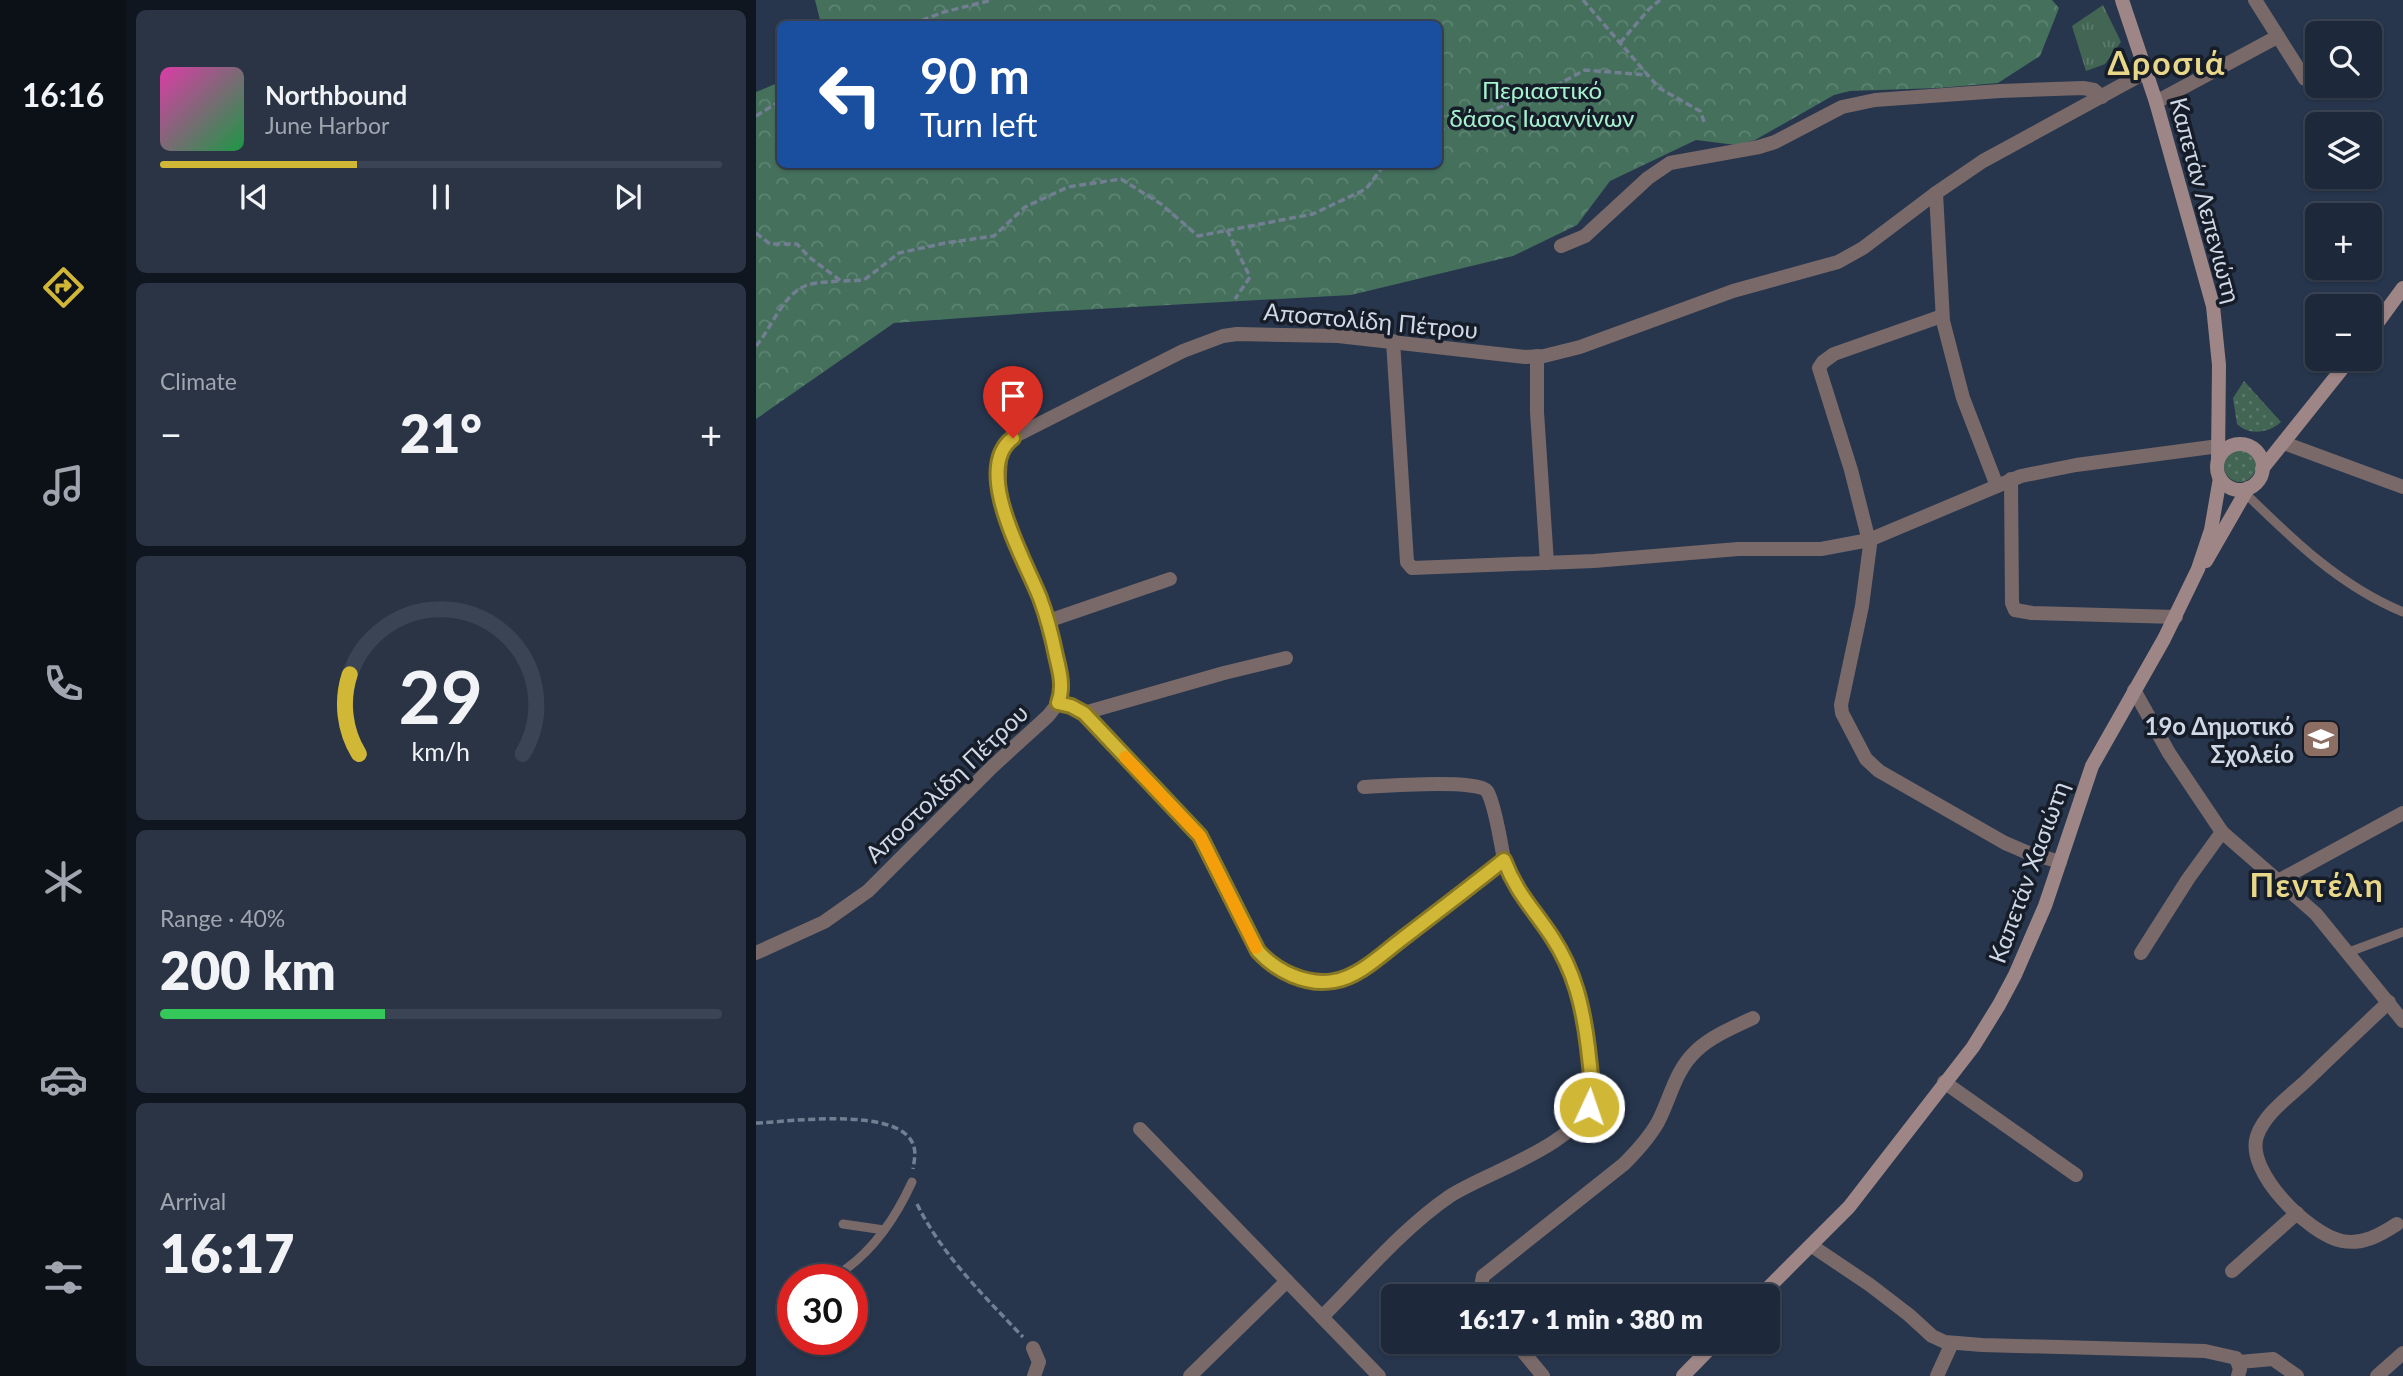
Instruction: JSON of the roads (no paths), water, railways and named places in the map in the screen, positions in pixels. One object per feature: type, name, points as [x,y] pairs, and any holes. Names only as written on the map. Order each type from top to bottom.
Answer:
[{"type":"street","name":"Καπετάν Λεπενιώτη","points":[[2122,0],[2156,102],[2213,306],[2218,353],[2219,453]]},
{"type":"street","points":[[2255,0],[2305,79]]},
{"type":"street","points":[[2156,102],[2277,37]]},
{"type":"street","name":"Αποστολίδη Πέτρου","points":[[756,953],[824,922],[868,891],[992,767],[1048,716],[1058,703],[1062,687],[1048,621],[1000,502],[1000,463],[1003,449],[1009,441],[1173,356],[1223,336],[1248,332],[1300,334],[1538,356],[1580,347],[1732,291],[1838,262],[1863,248],[1936,193],[1996,154],[2146,72]]},
{"type":"street","points":[[1561,246],[1585,236],[1648,178],[1670,163],[1775,142],[1836,110],[1856,103],[2000,91],[2083,88],[2094,90],[2102,97]]},
{"type":"street","points":[[1936,193],[1942,316],[1949,351],[1963,398],[1997,486]]},
{"type":"street","points":[[2382,317],[2403,288]]},
{"type":"street","points":[[1942,316],[1834,354],[1819,368],[1851,470],[1869,540],[1869,561],[1841,705],[1842,713],[1860,750],[1872,766],[2005,843],[2060,862]]},
{"type":"street","points":[[1393,341],[1407,562],[1412,568],[1594,561],[1738,549],[1810,550],[1869,540],[2011,479],[2076,465],[2219,453],[2228,448],[2244,446],[2273,446],[2284,443],[2403,487]]},
{"type":"street","points":[[1538,356],[1536,412],[1547,563]]},
{"type":"street","points":[[2219,453],[2217,467],[2220,478],[2230,487],[2247,491],[2257,482],[2262,469],[2341,371]]},
{"type":"street","points":[[2220,428],[2260,456],[2262,469]]},
{"type":"street","name":"Καπετάν Χασιώτη","points":[[1773,1284],[1849,1207],[1987,1027],[2015,975],[2045,905],[2092,766],[2176,617],[2198,569],[2211,530],[2220,478]]},
{"type":"street","points":[[2011,479],[2012,603],[2015,610],[2176,617]]},
{"type":"street","name":"Καπετάν Χασιώτη","points":[[2198,569],[2211,554],[2247,491]]},
{"type":"street","points":[[1048,621],[1170,579]]},
{"type":"street","points":[[1084,713],[1286,658]]},
{"type":"street","points":[[2134,690],[2169,753],[2222,832],[2316,914],[2403,1021]]},
{"type":"street","points":[[1058,703],[1084,713],[1200,836],[1258,951],[1268,962],[1296,977],[1326,982],[1348,977],[1504,860]]},
{"type":"street","points":[[1322,1317],[1439,1204],[1460,1190],[1549,1144],[1574,1126],[1589,1107],[1591,1080],[1584,1018],[1577,985],[1552,937],[1515,887],[1504,860],[1486,790],[1480,786],[1450,784],[1364,787]]},
{"type":"street","points":[[2278,881],[2403,813]]},
{"type":"street","points":[[2140,953],[2222,832]]},
{"type":"street","points":[[2389,1002],[2277,1109],[2259,1131],[2255,1146],[2258,1165],[2274,1188],[2297,1213],[2318,1230],[2343,1241],[2367,1240],[2397,1224]]},
{"type":"street","points":[[1481,1284],[1483,1276],[1639,1150],[1659,1121],[1678,1074],[1696,1051],[1707,1042],[1754,1018]]},
{"type":"street","points":[[1944,1082],[2076,1175]]},
{"type":"street","points":[[1140,1129],[1379,1376]]},
{"type":"street","points":[[2232,1271],[2297,1213]]},
{"type":"street","points":[[1812,1246],[1870,1285],[1932,1336],[1952,1343],[2190,1349],[2236,1358],[2239,1369],[2273,1359],[2297,1376]]},
{"type":"street","points":[[1190,1376],[1287,1281]]},
{"type":"street","points":[[1937,1376],[1943,1368],[1952,1343]]},
{"type":"street","points":[[1033,1348],[1039,1362],[1034,1376]]},
{"type":"street","points":[[2376,1376],[2403,1353]]},
{"type":"street","points":[[1525,1354],[1542,1376]]},
{"type":"street","points":[[1684,1376],[1705,1354]]},
{"type":"lane","points":[[2247,491],[2329,569],[2367,595],[2403,612]]},
{"type":"lane","points":[[2348,952],[2403,932]]},
{"type":"lane","points":[[852,1264],[884,1230],[900,1207],[912,1181]]},
{"type":"lane","points":[[843,1224],[884,1230]]},
{"type":"place","name":"19ο Δημοτικό Σχολείο","points":[[2321,739]]},
{"type":"district","name":"Δροσιά","points":[[2167,62]]},
{"type":"district","name":"Πεντέλη","points":[[2317,884]]},
{"type":"park label","name":"Περιαστικό δάσος Ιωαννίνων","points":[[1542,103]]}]
